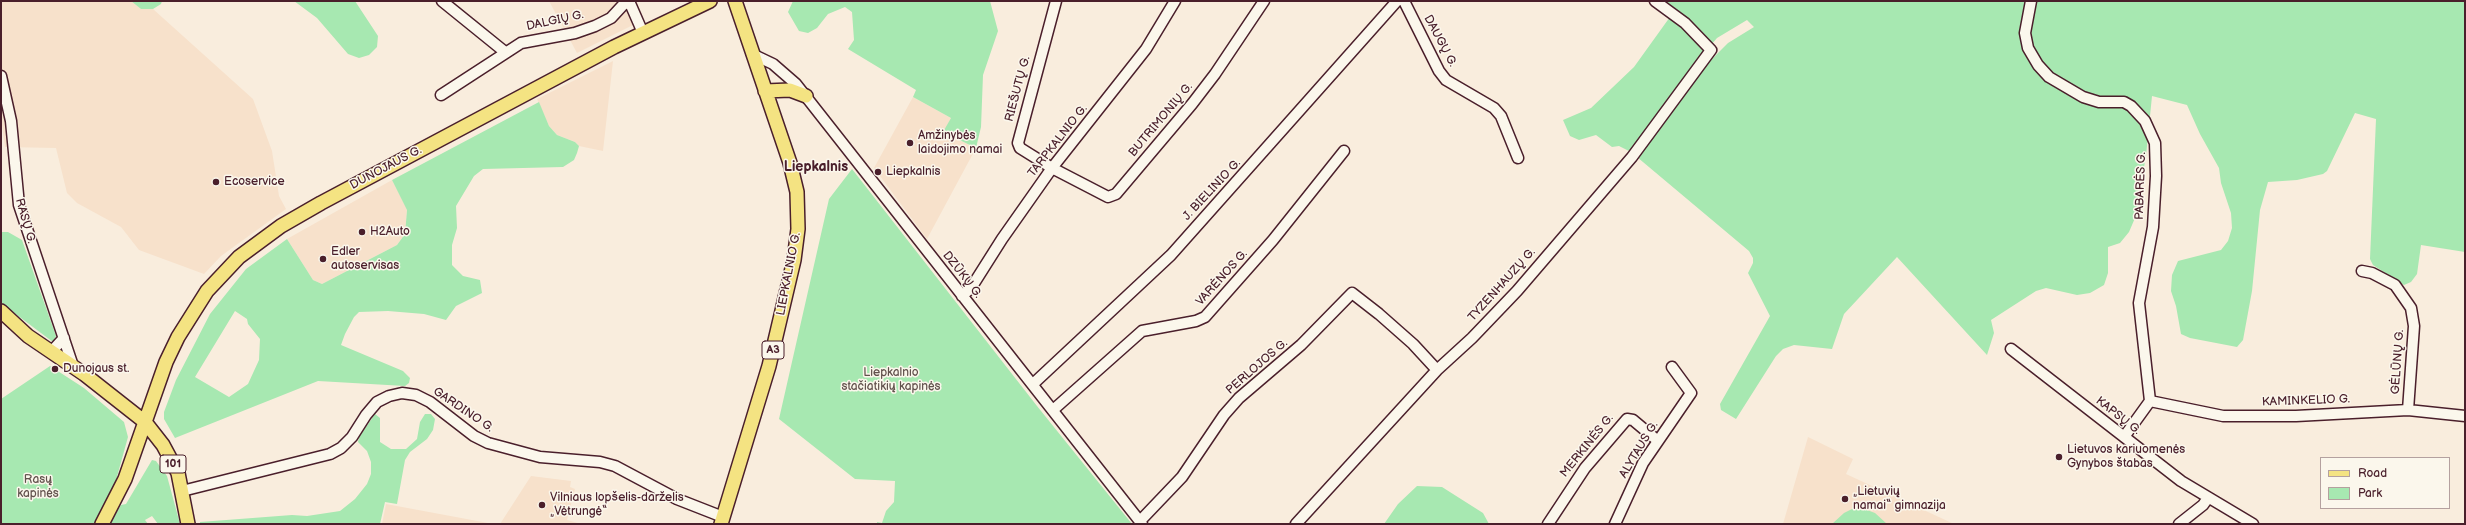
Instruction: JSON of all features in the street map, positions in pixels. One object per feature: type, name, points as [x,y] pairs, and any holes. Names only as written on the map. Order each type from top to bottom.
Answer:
[{"type":"main road","name":"DUNOJAUS G.","points":[[102,524],[120,492],[166,362],[190,317],[208,291],[226,270],[250,248],[281,226],[328,199],[643,33],[710,1]]},
{"type":"main road","name":"LIEPKALNIO G.","points":[[722,520],[768,366],[794,260],[798,229],[797,192],[790,163],[735,1]]},
{"type":"main road","points":[[765,91],[790,90],[806,96]]},
{"type":"main road","name":"101","points":[[1,311],[28,336],[73,366],[145,422],[167,452],[178,473],[188,524]]},
{"type":"street","points":[[442,1],[505,52]]},
{"type":"street","name":"RIEŠUTŲ G.","points":[[1052,168],[1020,148],[1018,143],[1056,1]]},
{"type":"street","name":"TARPKALNIO G.","points":[[962,296],[971,288],[1002,239],[1052,168],[1146,49],[1174,1]]},
{"type":"street","name":"BUTRIMONIŲ G.","points":[[1052,168],[1108,197],[1116,194],[1215,74],[1264,1]]},
{"type":"street","name":"J. BIELINIO G.","points":[[1033,384],[1171,255],[1397,1]]},
{"type":"street","name":"DAUGŲ G.","points":[[1404,1],[1446,80],[1494,108],[1501,116],[1518,158]]},
{"type":"street","name":"TYZENHAUZŲ G.","points":[[1296,524],[1437,370],[1472,338],[1516,291],[1632,157],[1711,50],[1685,23],[1655,1]]},
{"type":"street","name":"PABARĖS G.","points":[[2031,1],[2025,33],[2028,48],[2038,64],[2049,77],[2083,97],[2099,102],[2124,102],[2131,106],[2144,121],[2155,143],[2156,176],[2153,221],[2138,303],[2150,401]]},
{"type":"street","points":[[629,2],[643,33]]},
{"type":"street","name":"DALGIŲ G.","points":[[441,95],[505,52],[528,40],[575,33],[595,26],[611,18],[629,2]]},
{"type":"street","name":"DZŪKŲ G.","points":[[752,54],[780,68],[806,96],[1141,523]]},
{"type":"street","name":"RASŲ G.","points":[[1,76],[11,121],[19,205],[73,366]]},
{"type":"street","name":"VARĖNOS G.","points":[[1053,410],[1142,332],[1196,322],[1205,317],[1273,240],[1344,151]]},
{"type":"street","name":"GĖLŪNŲ G.","points":[[2362,271],[2372,273],[2395,285],[2411,308],[2414,326],[2408,410]]},
{"type":"street","name":"PERLOJOS G.","points":[[1141,523],[1182,477],[1224,415],[1239,398],[1301,346],[1352,293],[1379,314],[1413,344],[1437,370]]},
{"type":"street","points":[[52,352],[64,338]]},
{"type":"street","name":"KAPSŲ G.","points":[[2011,349],[2181,481],[2253,524]]},
{"type":"street","name":"ALYTAUS G.","points":[[1615,524],[1631,487],[1658,441],[1691,393],[1672,367]]},
{"type":"street","name":"GARDINO G.","points":[[182,491],[330,454],[341,448],[352,437],[366,414],[377,402],[389,396],[402,393],[416,395],[430,402],[474,436],[488,443],[540,457],[600,462],[615,466],[629,472],[677,499],[722,520]]},
{"type":"street","points":[[2124,437],[2150,401]]},
{"type":"street","name":"KAMINKELIO G.","points":[[2150,401],[2223,416],[2296,416],[2408,410],[2465,416]]},
{"type":"street","name":"MERKINĖS G.","points":[[1548,524],[1585,468],[1626,419],[1633,420],[1658,441]]},
{"type":"street","points":[[2179,524],[2203,505],[2208,498]]},
{"type":"shaded area","points":[[1,1],[131,1],[141,9],[153,9],[253,99],[272,151],[279,196],[286,209],[221,256],[204,274],[139,250],[121,227],[77,203],[67,193],[56,148],[5,147],[1,118]]},
{"type":"shaded area","points":[[549,1],[633,1],[641,21],[577,53]]},
{"type":"shaded area","points":[[613,61],[603,151],[579,146],[575,142],[557,135],[549,126],[537,99]]},
{"type":"shaded area","points":[[913,97],[951,118],[944,133],[976,148],[927,239],[874,168]]},
{"type":"shaded area","points":[[392,180],[407,209],[405,234],[397,245],[322,284],[313,280],[287,239]]},
{"type":"shaded area","name":"„Lietuvių namai“ gimnazija","points":[[1808,437],[1853,459],[1846,474],[1954,524],[1783,524]]},
{"type":"shaded area","name":"Vilniaus lopšelis-darželis „Vėtrungė“","points":[[531,476],[571,481],[570,487],[575,489],[567,520],[581,524],[500,524]]},
{"type":"shaded area","points":[[386,504],[488,523],[490,524],[382,524]]},
{"type":"green space","points":[[131,1],[162,1],[161,4],[153,9],[141,9]]},
{"type":"green space","points":[[294,1],[355,1],[378,36],[377,47],[369,55],[359,58],[348,54],[317,18]]},
{"type":"green space","points":[[793,1],[990,1],[998,31],[983,75],[981,127],[976,148],[943,132],[951,118],[913,97],[916,90],[848,49],[854,40],[852,12],[845,7],[828,14],[817,28],[808,33],[799,31],[788,12]]},
{"type":"green space","points":[[1659,1],[2465,1],[2465,252],[2421,245],[2417,274],[2411,282],[2404,285],[2373,265],[2370,259],[2376,119],[2355,113],[2327,171],[2323,174],[2297,180],[2268,182],[2260,210],[2252,291],[2243,340],[2237,347],[2190,338],[2181,334],[2176,306],[2171,291],[2172,275],[2178,261],[2221,250],[2228,241],[2232,228],[2231,213],[2221,183],[2219,168],[2200,134],[2187,105],[2152,96],[2146,156],[2135,218],[2129,232],[2120,243],[2108,247],[2108,273],[2104,285],[2090,293],[2077,295],[2046,288],[2036,291],[1991,320],[1994,333],[1987,355],[1897,257],[1844,314],[1832,349],[1794,345],[1783,349],[1776,356],[1736,419],[1721,410],[1720,404],[1770,316],[1748,273],[1753,263],[1753,258],[1749,251],[1637,157],[1709,62],[1728,43],[1754,27],[1747,20],[1717,38],[1631,152],[1619,146],[1612,147],[1596,135],[1579,140],[1570,136],[1563,120],[1591,108],[1634,67],[1675,10]]},
{"type":"green space","points":[[539,102],[549,126],[557,135],[575,142],[579,146],[574,160],[563,167],[483,169],[474,176],[456,206],[457,228],[452,245],[452,265],[463,276],[480,280],[482,293],[456,306],[446,320],[424,314],[388,311],[359,312],[354,317],[341,345],[403,371],[410,378],[409,383],[405,386],[318,381],[175,438],[164,419],[164,412],[176,380],[210,314],[246,269],[287,239],[313,280],[322,284],[397,245],[405,234],[407,210],[392,180]],"holes":[[[235,311],[247,319],[248,324],[260,339],[259,360],[248,384],[229,397],[195,377]]]},
{"type":"green space","name":"Liepkalnio stačiatikių kapinės","points":[[852,169],[1037,406],[1132,524],[877,524],[877,522],[882,523],[886,511],[894,502],[895,481],[855,479],[779,419],[829,199]]},
{"type":"green space","points":[[1,232],[8,232],[22,240],[56,336],[53,342],[1,303]]},
{"type":"green space","name":"Rasų kapinės","points":[[50,366],[84,388],[124,422],[128,437],[113,491],[95,524],[1,524],[1,399]]},
{"type":"green space","points":[[375,414],[380,418],[380,442],[391,449],[406,449],[417,439],[420,422],[425,414],[431,414],[435,419],[433,430],[427,439],[410,452],[405,460],[397,504],[385,502],[380,524],[200,524],[200,522],[292,515],[307,516],[340,511],[355,499],[367,484],[371,474],[371,462],[367,451],[358,442],[359,437]]},
{"type":"green space","points":[[152,460],[156,461],[167,476],[180,524],[158,524],[152,516],[145,520],[148,524],[109,524],[121,505],[126,504]]},
{"type":"green space","points":[[1417,486],[1442,487],[1483,513],[1489,524],[1384,524],[1398,504]]},
{"type":"green space","points":[[1852,509],[1867,510],[1875,513],[1887,524],[1832,524],[1844,513]]},
{"type":"place","name":"Amžinybės laidojimo namai","points":[[910,143]]},
{"type":"place","name":"Liepkalnis","points":[[878,172]]},
{"type":"place","name":"Ecoservice","points":[[216,182]]},
{"type":"place","name":"H2Auto","points":[[362,232]]},
{"type":"place","name":"Edler autoservisas","points":[[323,259]]},
{"type":"place","name":"Dunojaus st.","points":[[55,369]]},
{"type":"place","name":"Lietuvos kariuomenės Gynybos štabas","points":[[2059,457]]},
{"type":"place","name":"„Lietuvių namai“ gimnazija","points":[[1845,499]]},
{"type":"place","name":"Vilniaus lopšelis-darželis „Vėtrungė“","points":[[542,505]]},
{"type":"district","name":"Liepkalnis","points":[[816,167]]}]
